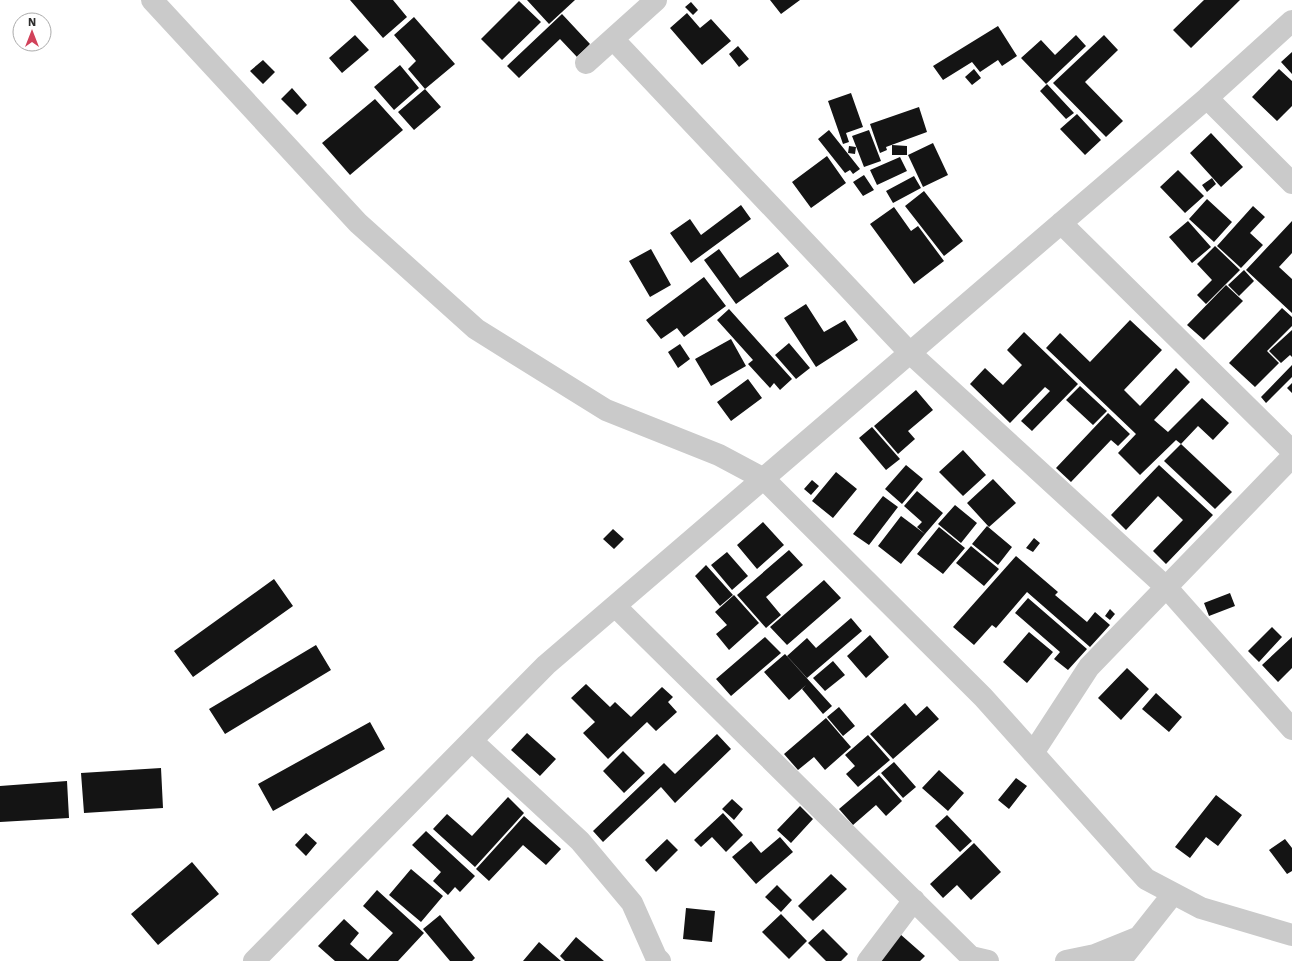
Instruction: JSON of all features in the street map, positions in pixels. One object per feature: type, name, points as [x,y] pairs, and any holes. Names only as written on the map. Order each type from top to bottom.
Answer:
[{"type":"street","points":[[152,0],[358,223],[476,329],[606,410],[719,455],[764,478],[982,697],[1146,879],[1200,908],[1292,935]]},
{"type":"street","points":[[586,63],[656,0]]},
{"type":"street","points":[[254,961],[546,665],[1207,98],[1292,21]]},
{"type":"street","points":[[612,39],[910,353],[1167,588],[1292,729]]},
{"type":"street","points":[[1207,98],[1292,183]]},
{"type":"street","points":[[1061,223],[1292,451]]},
{"type":"street","points":[[1033,753],[1089,668],[1292,457]]},
{"type":"street","points":[[616,606],[971,957],[988,961]]},
{"type":"street","points":[[472,741],[580,841],[632,903],[656,957],[660,961]]},
{"type":"street","points":[[1120,961],[1173,894]]},
{"type":"street","points":[[868,961],[914,900]]},
{"type":"street","points":[[1066,961],[1095,955],[1139,936]]},
{"type":"building","points":[[350,0],[393,0],[407,17],[383,38]]},
{"type":"building","points":[[527,0],[575,0],[549,24]]},
{"type":"building","points":[[770,0],[800,0],[781,14]]},
{"type":"building","points":[[1204,0],[1240,0],[1191,48],[1173,30]]},
{"type":"building","points":[[519,1],[541,22],[502,60],[481,39]]},
{"type":"building","points":[[691,2],[698,10],[693,15],[685,7]]},
{"type":"building","points":[[687,13],[700,28],[711,19],[731,41],[702,65],[670,28]]},
{"type":"building","points":[[562,14],[590,44],[577,57],[560,39],[519,78],[507,66]]},
{"type":"building","points":[[414,17],[455,64],[425,89],[408,69],[416,61],[394,35]]},
{"type":"building","points":[[998,26],[1017,56],[1002,66],[998,60],[980,72],[972,62],[943,80],[933,66]]},
{"type":"building","points":[[355,35],[369,50],[342,73],[329,58]]},
{"type":"building","points":[[1076,35],[1086,46],[1046,84],[1021,58],[1041,40],[1055,55]]},
{"type":"building","points":[[1104,35],[1118,50],[1085,82],[1123,121],[1106,137],[1053,83]]},
{"type":"building","points":[[738,46],[749,59],[739,67],[729,54]]},
{"type":"building","points":[[1292,52],[1292,74],[1281,62]]},
{"type":"building","points":[[263,60],[275,72],[263,84],[250,71]]},
{"type":"building","points":[[400,65],[419,88],[394,110],[374,87]]},
{"type":"building","points":[[974,69],[981,78],[972,85],[965,77]]},
{"type":"building","points":[[1279,69],[1292,81],[1292,106],[1277,121],[1252,97]]},
{"type":"building","points":[[1047,84],[1074,113],[1066,119],[1040,91]]},
{"type":"building","points":[[292,88],[307,105],[297,115],[281,99]]},
{"type":"building","points":[[425,89],[441,107],[414,130],[398,112]]},
{"type":"building","points":[[851,93],[863,127],[846,133],[849,142],[843,144],[828,101]]},
{"type":"building","points":[[375,99],[403,130],[350,175],[322,143]]},
{"type":"building","points":[[919,107],[927,132],[886,147],[887,150],[880,153],[870,124]]},
{"type":"building","points":[[1077,114],[1101,140],[1085,155],[1060,129]]},
{"type":"building","points":[[829,130],[860,169],[853,174],[850,170],[845,173],[818,139]]},
{"type":"building","points":[[869,130],[881,161],[864,167],[852,136]]},
{"type":"building","points":[[1211,133],[1243,167],[1221,187],[1190,153]]},
{"type":"building","points":[[933,143],[948,175],[923,187],[908,155]]},
{"type":"building","points":[[892,145],[907,146],[907,155],[892,155]]},
{"type":"building","points":[[849,146],[856,147],[855,154],[848,153]]},
{"type":"building","points":[[827,156],[846,183],[811,208],[792,182]]},
{"type":"building","points":[[900,157],[907,171],[877,185],[870,170]]},
{"type":"building","points":[[1178,170],[1204,196],[1185,213],[1160,187]]},
{"type":"building","points":[[864,175],[874,190],[863,196],[853,182]]},
{"type":"building","points":[[914,176],[921,188],[893,203],[886,191]]},
{"type":"building","points":[[1212,178],[1216,184],[1207,192],[1202,185]]},
{"type":"building","points":[[924,191],[963,241],[944,256],[905,206]]},
{"type":"building","points":[[1207,199],[1232,222],[1214,242],[1189,219]]},
{"type":"building","points":[[741,205],[751,219],[691,263],[670,233],[690,219],[701,235]]},
{"type":"building","points":[[1253,206],[1265,217],[1250,233],[1263,245],[1241,268],[1217,246]]},
{"type":"building","points":[[894,207],[911,231],[918,226],[944,261],[914,284],[870,224]]},
{"type":"building","points":[[1188,221],[1211,247],[1192,263],[1169,237]]},
{"type":"building","points":[[1292,221],[1292,253],[1279,267],[1292,279],[1292,313],[1246,270]]},
{"type":"building","points":[[1215,246],[1240,270],[1206,304],[1197,295],[1212,280],[1197,264]]},
{"type":"building","points":[[651,249],[671,285],[650,297],[629,261]]},
{"type":"building","points":[[719,249],[740,278],[778,252],[789,266],[736,304],[704,260]]},
{"type":"building","points":[[1244,270],[1254,281],[1239,296],[1228,285]]},
{"type":"building","points":[[704,277],[726,306],[684,337],[677,328],[661,339],[646,320]]},
{"type":"building","points":[[1226,285],[1243,301],[1204,340],[1187,325]]},
{"type":"building","points":[[806,304],[824,332],[845,320],[858,340],[816,367],[784,318]]},
{"type":"building","points":[[1282,308],[1292,317],[1292,326],[1267,351],[1279,363],[1255,387],[1229,363]]},
{"type":"building","points":[[729,309],[792,379],[780,390],[774,383],[770,388],[748,364],[753,360],[717,320]]},
{"type":"building","points":[[1130,320],[1162,350],[1124,390],[1140,406],[1176,368],[1190,382],[1154,420],[1168,432],[1202,398],[1229,423],[1213,440],[1198,426],[1181,444],[1176,440],[1140,475],[1118,453],[1136,434],[1046,348],[1060,333],[1090,362]]},
{"type":"building","points":[[1292,330],[1292,357],[1290,355],[1281,363],[1269,351]]},
{"type":"building","points":[[1024,332],[1078,384],[1032,431],[1021,421],[1050,391],[1045,387],[1010,423],[970,384],[985,368],[1003,385],[1022,365],[1007,350]]},
{"type":"building","points":[[731,339],[746,366],[711,386],[695,359]]},
{"type":"building","points":[[789,343],[810,368],[796,379],[775,355]]},
{"type":"building","points":[[680,344],[690,359],[678,368],[668,352]]},
{"type":"building","points":[[1292,365],[1292,377],[1266,403],[1261,397]]},
{"type":"building","points":[[748,379],[762,398],[731,421],[717,402]]},
{"type":"building","points":[[1292,383],[1292,393],[1287,388]]},
{"type":"building","points":[[1080,386],[1107,411],[1093,425],[1066,400]]},
{"type":"building","points":[[916,390],[933,410],[908,431],[915,439],[898,454],[874,426]]},
{"type":"building","points":[[1108,413],[1130,434],[1118,446],[1111,440],[1071,482],[1056,468]]},
{"type":"building","points":[[872,427],[900,459],[886,470],[859,438]]},
{"type":"building","points":[[1181,444],[1232,492],[1215,509],[1164,461]]},
{"type":"building","points":[[963,450],[986,475],[963,496],[939,472]]},
{"type":"building","points":[[906,465],[923,479],[902,504],[885,489]]},
{"type":"building","points":[[1159,465],[1213,515],[1166,564],[1153,551],[1183,520],[1158,496],[1126,530],[1111,515]]},
{"type":"building","points":[[836,472],[857,489],[833,518],[812,501]]},
{"type":"building","points":[[993,479],[1016,503],[989,527],[967,503]]},
{"type":"building","points":[[812,480],[819,486],[811,495],[804,489]]},
{"type":"building","points":[[917,491],[943,513],[925,534],[917,527],[922,522],[904,506]]},
{"type":"building","points":[[883,496],[898,507],[869,545],[853,534]]},
{"type":"building","points":[[955,505],[977,523],[961,543],[938,524]]},
{"type":"building","points":[[901,516],[925,534],[901,564],[878,546]]},
{"type":"building","points":[[763,522],[784,545],[757,569],[737,545]]},
{"type":"building","points":[[987,526],[1012,547],[998,565],[972,544]]},
{"type":"building","points":[[939,527],[965,548],[943,574],[917,554]]},
{"type":"building","points":[[613,529],[624,539],[614,549],[603,539]]},
{"type":"building","points":[[1034,538],[1040,543],[1033,552],[1026,548]]},
{"type":"building","points":[[971,546],[999,569],[984,586],[956,563]]},
{"type":"building","points":[[789,550],[803,565],[766,597],[781,615],[766,628],[737,595]]},
{"type":"building","points":[[727,552],[748,576],[732,590],[711,565]]},
{"type":"building","points":[[1016,556],[1058,592],[1055,595],[1087,622],[1095,612],[1110,625],[1090,647],[1027,592],[996,628],[992,625],[974,645],[953,627]]},
{"type":"building","points":[[706,565],[733,595],[720,606],[695,576]]},
{"type":"building","points":[[274,579],[293,606],[193,677],[174,651]]},
{"type":"building","points":[[824,580],[841,598],[787,645],[770,627]]},
{"type":"building","points":[[1230,593],[1235,606],[1209,616],[1204,603]]},
{"type":"building","points":[[734,595],[759,623],[729,650],[716,634],[727,625],[715,612]]},
{"type":"building","points":[[1028,598],[1087,649],[1068,670],[1054,659],[1060,652],[1015,613]]},
{"type":"building","points":[[1110,609],[1115,614],[1110,620],[1105,616]]},
{"type":"building","points":[[851,618],[862,631],[807,678],[787,656],[807,638],[816,648]]},
{"type":"building","points":[[1272,627],[1282,637],[1259,662],[1248,651]]},
{"type":"building","points":[[1029,632],[1053,652],[1027,683],[1003,662]]},
{"type":"building","points":[[870,635],[889,657],[866,678],[847,656]]},
{"type":"building","points":[[765,637],[781,653],[731,696],[716,679]]},
{"type":"building","points":[[1292,637],[1292,668],[1278,682],[1262,665]]},
{"type":"building","points":[[316,645],[331,670],[225,734],[209,709]]},
{"type":"building","points":[[785,654],[832,706],[823,714],[802,689],[806,685],[789,700],[764,672]]},
{"type":"building","points":[[833,661],[845,675],[825,691],[813,678]]},
{"type":"building","points":[[1127,668],[1149,689],[1121,720],[1098,698]]},
{"type":"building","points":[[586,684],[610,707],[615,702],[631,717],[662,687],[673,697],[668,702],[677,712],[656,731],[647,722],[608,759],[583,733],[595,722],[571,698]]},
{"type":"building","points":[[1156,693],[1182,717],[1169,732],[1142,709]]},
{"type":"building","points":[[905,703],[916,716],[927,706],[939,719],[893,759],[870,734]]},
{"type":"building","points":[[839,707],[855,726],[843,736],[827,717]]},
{"type":"building","points":[[826,718],[851,747],[825,770],[814,757],[798,770],[784,754]]},
{"type":"building","points":[[370,722],[385,749],[273,811],[258,784]]},
{"type":"building","points":[[527,733],[556,759],[540,776],[511,750]]},
{"type":"building","points":[[717,734],[731,749],[675,803],[661,787],[603,842],[593,831],[664,763],[675,774]]},
{"type":"building","points":[[868,735],[890,760],[858,787],[846,774],[855,766],[845,755]]},
{"type":"building","points":[[623,751],[645,773],[624,793],[603,771]]},
{"type":"building","points":[[894,762],[916,787],[903,798],[881,773]]},
{"type":"building","points":[[161,768],[163,808],[84,813],[81,773]]},
{"type":"building","points":[[939,770],[964,793],[948,811],[922,788]]},
{"type":"building","points":[[879,775],[902,801],[886,816],[876,805],[853,825],[839,809]]},
{"type":"building","points":[[1016,778],[1027,786],[1009,809],[998,800]]},
{"type":"building","points":[[67,781],[69,818],[0,822],[0,786]]},
{"type":"building","points":[[1216,795],[1242,815],[1218,846],[1206,837],[1190,858],[1175,847]]},
{"type":"building","points":[[508,797],[524,813],[475,867],[433,829],[447,814],[472,836]]},
{"type":"building","points":[[732,799],[743,809],[734,820],[722,809]]},
{"type":"building","points":[[800,806],[813,819],[791,843],[777,830]]},
{"type":"building","points":[[723,813],[743,835],[726,852],[712,837],[701,847],[694,840]]},
{"type":"building","points":[[947,815],[972,841],[960,852],[935,826]]},
{"type":"building","points":[[524,816],[561,849],[546,865],[523,845],[489,881],[476,869]]},
{"type":"building","points":[[426,831],[475,876],[460,892],[455,887],[448,895],[433,881],[441,872],[412,845]]},
{"type":"building","points":[[306,833],[317,843],[306,856],[295,845]]},
{"type":"building","points":[[780,837],[793,852],[756,884],[732,857],[751,841],[761,853]]},
{"type":"building","points":[[667,839],[678,850],[656,872],[645,860]]},
{"type":"building","points":[[1285,839],[1292,848],[1292,871],[1287,874],[1269,850]]},
{"type":"building","points":[[974,843],[1001,872],[971,900],[957,885],[943,898],[930,884]]},
{"type":"building","points":[[192,862],[219,894],[158,945],[131,914]]},
{"type":"building","points":[[411,869],[443,896],[421,922],[389,895]]},
{"type":"building","points":[[831,874],[847,889],[813,921],[798,906]]},
{"type":"building","points":[[777,885],[792,900],[781,912],[765,897]]},
{"type":"building","points":[[377,890],[424,933],[398,961],[335,961],[318,946],[344,919],[359,933],[350,944],[368,960],[393,933],[363,906]]},
{"type":"building","points":[[686,908],[715,911],[712,942],[683,939]]},
{"type":"building","points":[[781,914],[807,941],[789,959],[762,932]]},
{"type":"building","points":[[440,915],[475,958],[472,961],[450,961],[423,929]]},
{"type":"building","points":[[823,929],[848,954],[841,961],[826,961],[808,943]]},
{"type":"building","points":[[900,934],[925,956],[920,961],[877,961]]},
{"type":"building","points":[[576,937],[604,961],[565,961],[560,956]]},
{"type":"building","points":[[539,942],[561,961],[523,961]]}]
